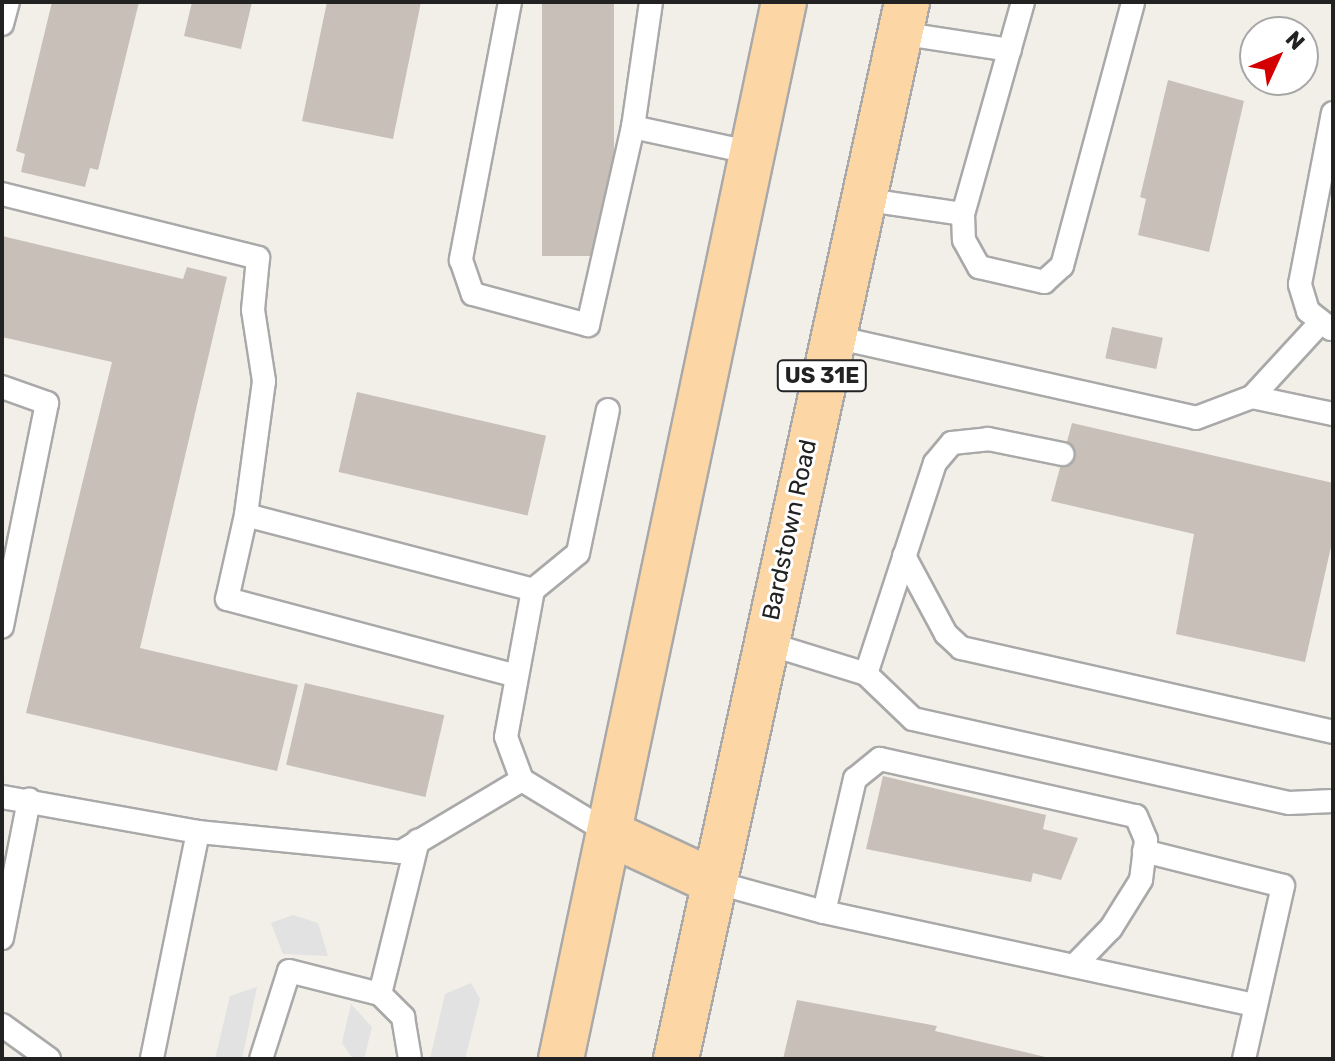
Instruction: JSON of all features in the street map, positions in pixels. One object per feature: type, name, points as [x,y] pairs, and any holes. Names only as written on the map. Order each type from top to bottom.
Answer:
[{"type":"main road","points":[[561,1059],[749,152],[784,2]]},
{"type":"main road","name":"Bardstown Road","points":[[676,1059],[830,336],[903,18]]},
{"type":"main road","points":[[609,833],[714,882]]},
{"type":"lane","points":[[2,24],[8,2]]},
{"type":"lane","points":[[510,2],[461,260],[473,294],[588,325],[633,127],[651,2]]},
{"type":"lane","points":[[1023,2],[963,214],[964,240],[979,267],[1044,282],[1062,266],[1133,2]]},
{"type":"lane","points":[[903,18],[1010,50]]},
{"type":"lane","points":[[830,336],[1196,418],[1252,397],[1327,326],[1308,311],[1300,284],[1333,113]]},
{"type":"lane","points":[[633,127],[749,152]]},
{"type":"lane","points":[[2,194],[258,258],[253,310],[264,381],[246,515],[227,599],[516,676]]},
{"type":"lane","points":[[861,199],[963,214]]},
{"type":"lane","points":[[2,387],[47,403],[2,627]]},
{"type":"lane","points":[[1252,397],[1333,414]]},
{"type":"lane","points":[[608,410],[578,553],[533,590],[506,737],[522,780],[609,833]]},
{"type":"lane","points":[[866,674],[935,463],[952,443],[988,439],[1062,454]]},
{"type":"lane","points":[[246,515],[533,590]]},
{"type":"lane","points":[[904,556],[946,634],[961,648],[1333,732]]},
{"type":"lane","points":[[766,643],[866,674],[913,719],[1289,803],[1333,801]]},
{"type":"lane","points":[[824,912],[855,779],[880,759],[1136,816],[1144,851],[1141,880],[1111,928],[1074,966]]},
{"type":"lane","points":[[2,797],[198,832],[401,852],[522,780]]},
{"type":"lane","points":[[2,938],[29,800]]},
{"type":"lane","points":[[152,1059],[198,832]]},
{"type":"lane","points":[[380,994],[418,841]]},
{"type":"lane","points":[[1144,851],[1283,886],[1244,1059]]},
{"type":"lane","points":[[714,882],[824,912],[1255,1005]]},
{"type":"lane","points":[[261,1059],[289,971],[380,994],[403,1017],[408,1057]]},
{"type":"lane","points":[[2,1025],[49,1059]]},
{"type":"shaded area","points":[[293,915],[318,923],[328,956],[283,954],[271,923]]},
{"type":"shaded area","points":[[471,983],[480,999],[465,1059],[430,1059],[445,994]]},
{"type":"shaded area","points":[[257,987],[242,1059],[215,1059],[230,996]]},
{"type":"shaded area","points":[[351,1004],[372,1027],[364,1059],[353,1059],[342,1043]]},
{"type":"building","points":[[52,2],[139,2],[98,170],[90,168],[85,187],[21,172],[25,154],[16,151]]},
{"type":"building","points":[[192,2],[252,2],[241,49],[184,36]]},
{"type":"building","points":[[327,2],[421,2],[393,139],[302,121]]},
{"type":"building","points":[[542,2],[614,2],[614,256],[542,256]]},
{"type":"building","points":[[1168,80],[1244,101],[1209,252],[1138,235],[1146,199],[1140,197]]},
{"type":"building","points":[[2,236],[183,279],[187,267],[227,277],[140,648],[298,685],[277,771],[26,713],[112,362],[2,337]]},
{"type":"building","points":[[1112,327],[1163,338],[1156,369],[1105,358]]},
{"type":"building","points":[[357,392],[546,436],[528,516],[339,472]]},
{"type":"building","points":[[1072,423],[1333,483],[1333,538],[1305,662],[1176,634],[1194,534],[1051,501]]},
{"type":"building","points":[[305,683],[444,715],[425,797],[286,765]]},
{"type":"building","points":[[883,776],[1046,815],[1043,829],[1078,838],[1061,880],[1033,873],[1031,882],[866,849]]},
{"type":"building","points":[[797,1000],[937,1026],[935,1031],[1054,1059],[783,1059]]}]
